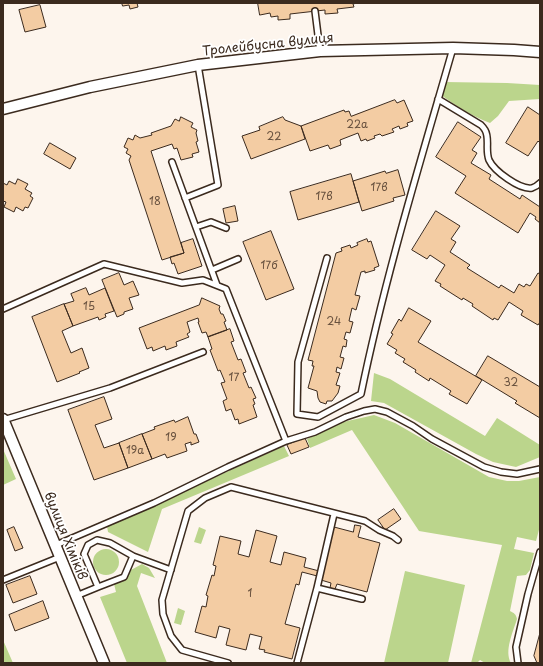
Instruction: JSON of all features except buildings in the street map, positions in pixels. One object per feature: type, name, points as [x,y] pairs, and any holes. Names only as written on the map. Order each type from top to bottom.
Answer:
[{"type":"street","name":"Тролейбусна вулиця","points":[[3,109],[90,88],[198,66],[320,51],[453,48],[540,52]]},
{"type":"street","name":"вулиця Хіміків","points":[[3,419],[104,663]]},
{"type":"lane","points":[[315,12],[320,51]]},
{"type":"lane","points":[[326,258],[298,362],[297,414],[318,417],[361,394],[390,267],[453,48]]},
{"type":"lane","points":[[185,198],[218,185],[198,66]]},
{"type":"lane","points":[[438,99],[481,125],[486,130],[487,153],[494,167],[515,183],[524,187],[531,188],[540,183]]},
{"type":"lane","points":[[172,162],[217,286]]},
{"type":"lane","points":[[196,227],[212,222],[226,228]]},
{"type":"lane","points":[[212,270],[238,259]]},
{"type":"lane","points":[[3,309],[104,264],[182,283],[203,280],[226,289],[286,441]]},
{"type":"lane","points":[[3,419],[110,388],[203,352]]},
{"type":"lane","points":[[56,545],[154,503],[286,441],[316,432],[352,415],[375,409],[387,412],[413,426],[432,439],[484,467],[500,472],[518,474],[540,469]]},
{"type":"lane","points":[[228,663],[182,650],[171,636],[163,614],[162,600],[188,511],[205,498],[230,487],[364,522],[398,540]]},
{"type":"lane","points":[[297,663],[317,588],[334,514]]},
{"type":"lane","points":[[98,587],[84,554],[88,545],[97,540],[110,543],[133,556],[171,570]]},
{"type":"lane","points":[[518,663],[516,647],[528,594],[540,552]]},
{"type":"lane","points":[[76,596],[124,577],[133,556]]},
{"type":"lane","points":[[3,580],[60,557]]},
{"type":"lane","points":[[317,588],[362,599]]},
{"type":"green space","points":[[445,82],[540,85],[540,99],[509,101],[498,116],[490,123],[464,110],[441,95]]},
{"type":"green space","points":[[374,373],[390,379],[485,436],[497,418],[540,445],[540,457],[516,467],[493,462],[384,403],[371,401]]},
{"type":"green space","points":[[374,415],[395,423],[489,477],[507,481],[519,481],[540,477],[540,526],[536,541],[517,537],[514,549],[534,553],[530,570],[526,575],[517,576],[510,611],[515,614],[517,619],[511,635],[508,653],[511,663],[485,663],[480,660],[477,663],[471,663],[502,545],[419,531],[352,430],[310,448],[307,439],[343,422]]},
{"type":"green space","points":[[284,446],[289,456],[162,509],[148,552],[108,532],[107,526]]},
{"type":"green space","points":[[3,449],[16,479],[3,485]]},
{"type":"green space","points":[[199,527],[206,530],[201,544],[194,542]]},
{"type":"green space","points":[[106,549],[115,553],[119,562],[115,571],[106,575],[97,571],[93,562],[97,553]]},
{"type":"green space","points":[[142,564],[149,568],[155,578],[141,573],[137,586],[167,663],[127,663],[100,597],[116,592],[114,584],[126,578],[131,570]]},
{"type":"green space","points":[[405,571],[465,585],[448,663],[384,663]]},
{"type":"green space","points":[[178,608],[185,611],[181,625],[174,623]]},
{"type":"green space","points":[[3,640],[13,663],[3,663]]}]
